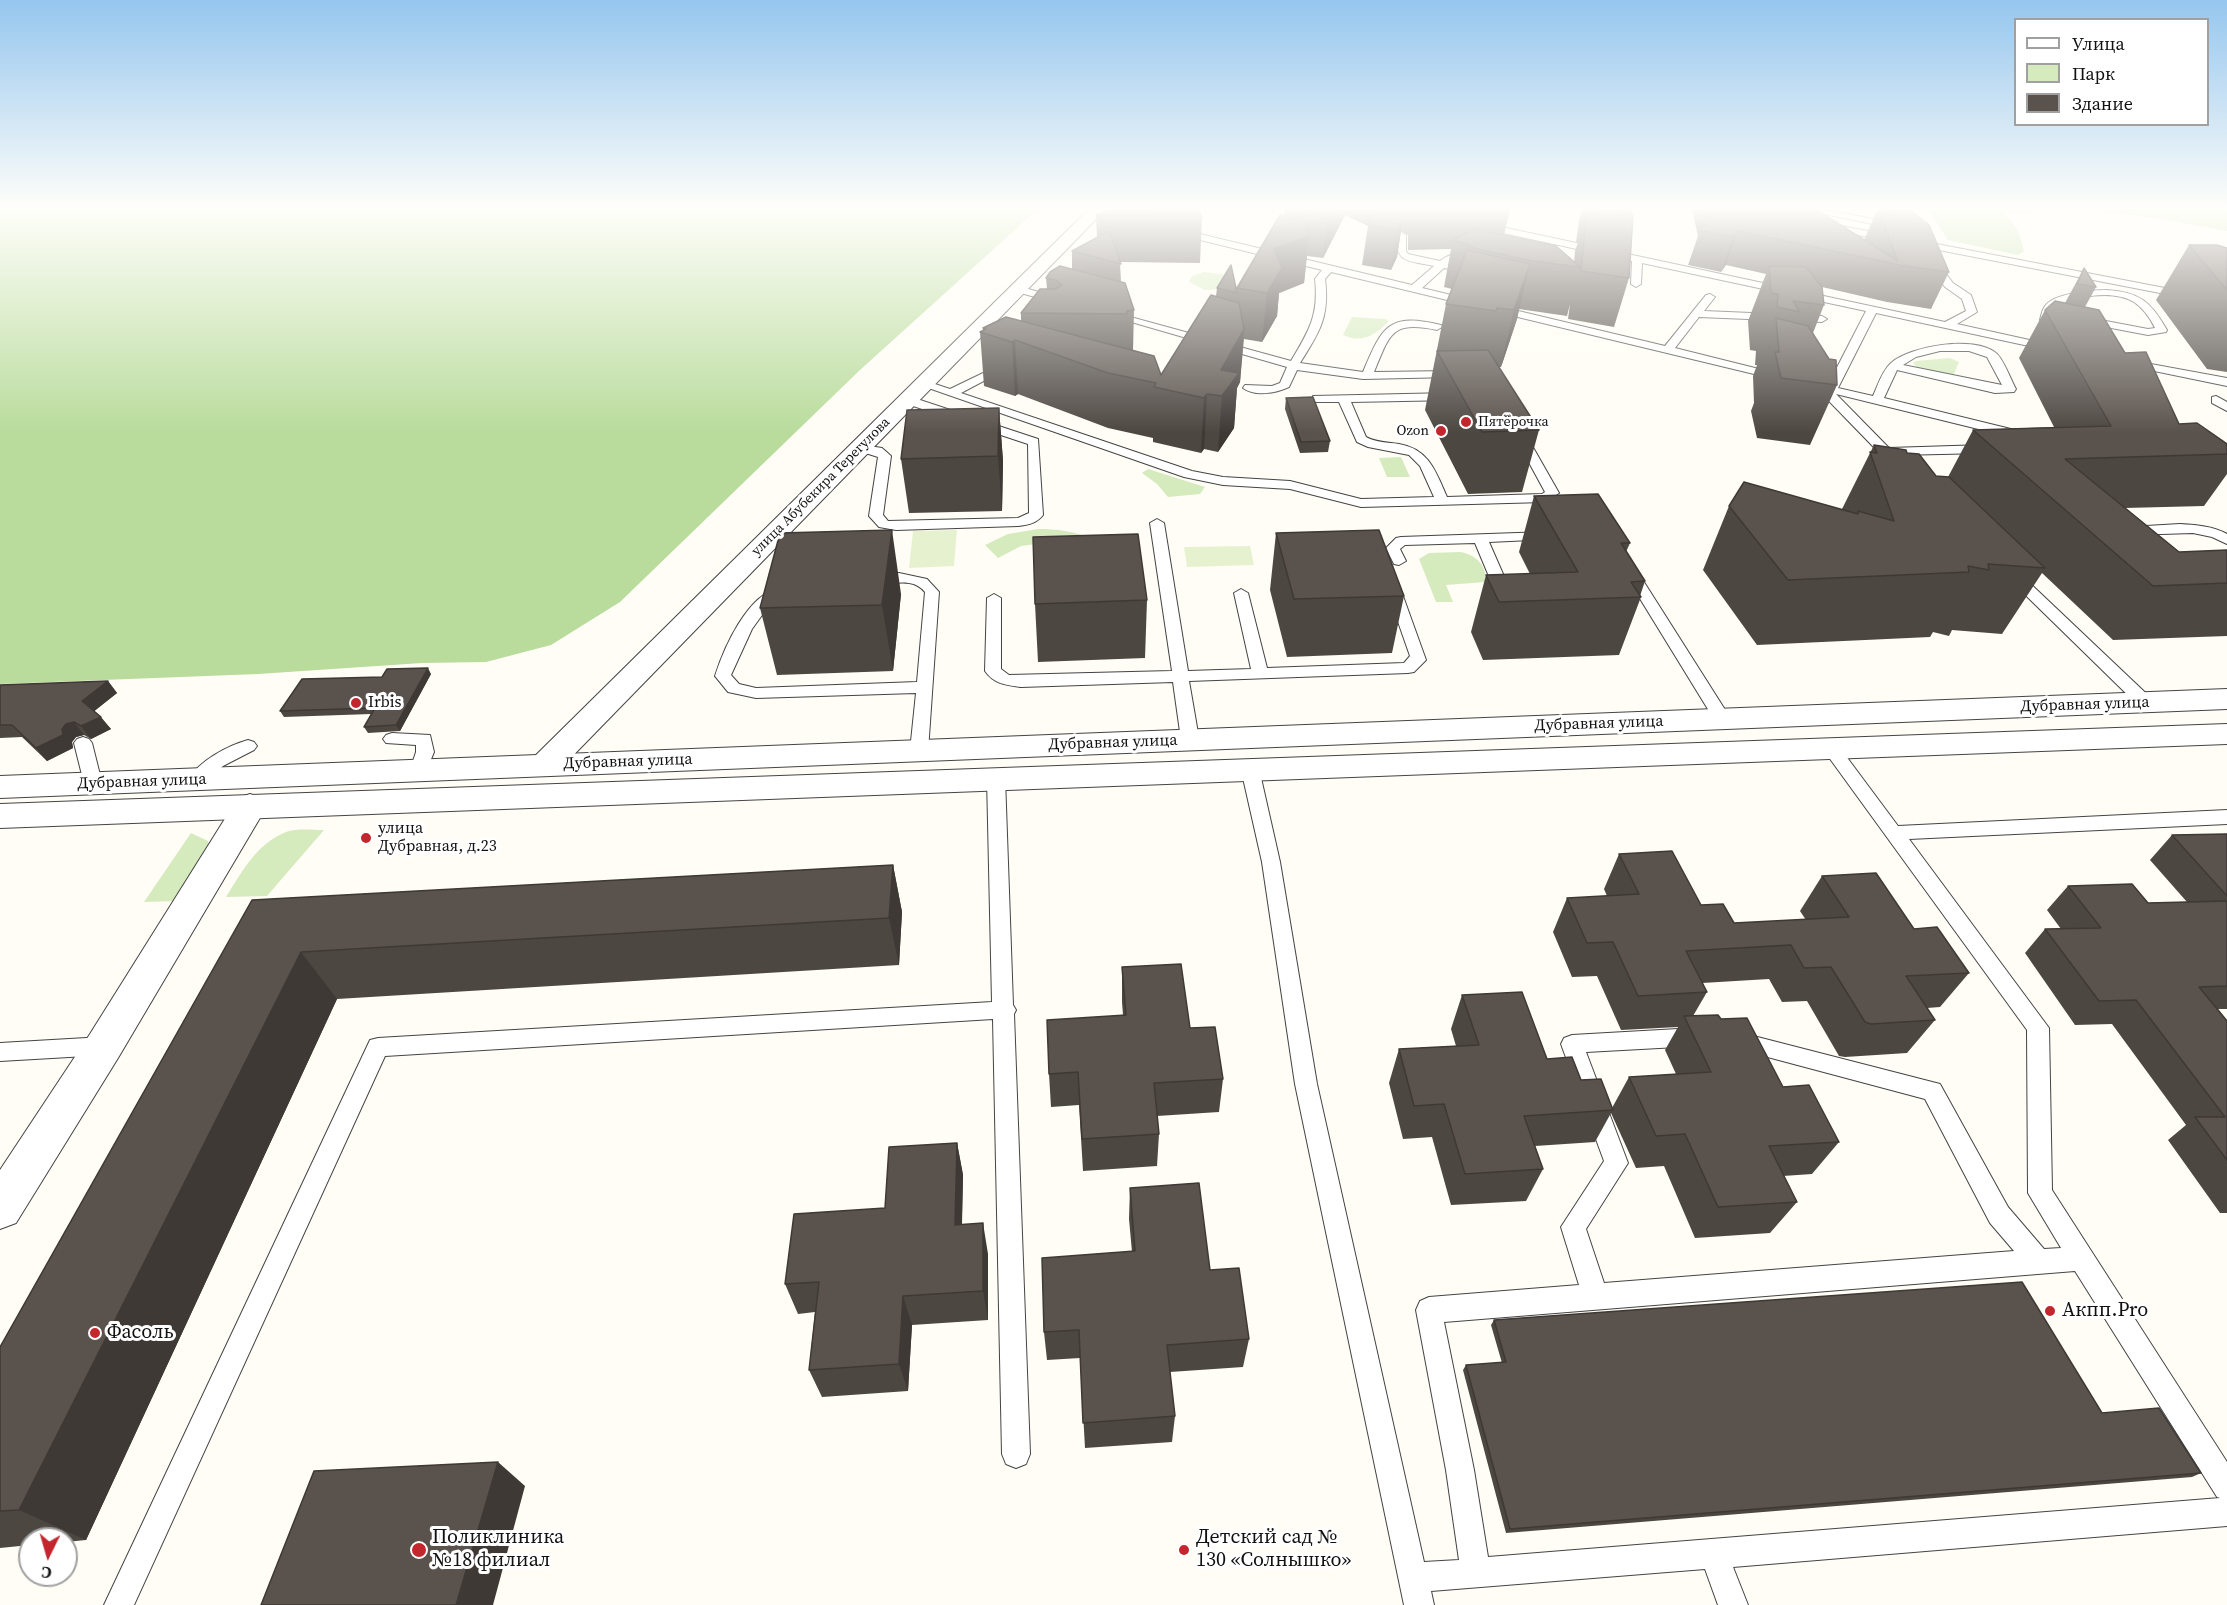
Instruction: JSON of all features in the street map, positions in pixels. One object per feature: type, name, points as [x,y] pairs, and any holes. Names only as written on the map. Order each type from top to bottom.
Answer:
[{"type":"street","name":"улица Абубекира Терегулова","points":[[545,765],[1024,284]]},
{"type":"street","name":"Дубравная улица","points":[[0,787],[197,780],[259,791],[840,769],[919,750],[2227,699]]},
{"type":"street","name":"Дубравная улица","points":[[0,816],[259,791],[419,770],[545,765],[840,769],[996,778],[2227,734]]},
{"type":"street","points":[[0,1208],[104,1046],[259,791]]},
{"type":"lane","points":[[1249,388],[1268,390],[1282,388],[1317,327],[1322,294],[1321,284]]},
{"type":"lane","points":[[1393,284],[1786,379]]},
{"type":"lane","points":[[1414,289],[1420,284]]},
{"type":"lane","points":[[1755,284],[2068,351]]},
{"type":"lane","points":[[1947,325],[1971,313],[1968,298],[1948,284]]},
{"type":"lane","points":[[2127,284],[2227,303]]},
{"type":"lane","points":[[1018,289],[1076,305]]},
{"type":"lane","points":[[2036,345],[2052,313],[2050,306],[2064,298],[2086,294],[2115,294],[2138,300],[2162,330],[2148,332],[2076,318]]},
{"type":"lane","points":[[1668,350],[1710,297]]},
{"type":"lane","points":[[1873,309],[1830,389],[1831,397],[1911,477]]},
{"type":"lane","points":[[1101,312],[1293,366],[1367,376],[1456,374]]},
{"type":"lane","points":[[1696,314],[1822,319]]},
{"type":"lane","points":[[1367,376],[1384,337],[1400,324],[1437,327]]},
{"type":"lane","points":[[1877,400],[1894,366],[1905,358],[1930,350],[1964,347],[1987,352],[1994,357],[2010,389],[1995,389],[1894,366]]},
{"type":"lane","points":[[951,393],[1012,360],[1022,363]]},
{"type":"lane","points":[[2123,362],[2227,382]]},
{"type":"lane","points":[[1804,383],[1877,400],[2019,446],[1886,452]]},
{"type":"lane","points":[[916,392],[951,393],[1204,478],[1231,482],[1290,484],[1361,503],[1539,499],[1550,495],[1551,488],[1512,420]]},
{"type":"lane","points":[[861,447],[877,451],[885,456],[876,516],[884,524],[896,526],[1018,522],[1036,515],[1035,442],[916,392]]},
{"type":"lane","points":[[1317,399],[1459,397]]},
{"type":"lane","points":[[1344,399],[1361,439],[1376,446],[1411,450],[1423,457],[1442,501]]},
{"type":"lane","points":[[2216,400],[2227,407]]},
{"type":"lane","points":[[1157,523],[1190,740]]},
{"type":"lane","points":[[2119,542],[2118,536],[2123,531],[2196,528],[2211,531],[2227,540]]},
{"type":"lane","points":[[1399,561],[1393,548],[1398,542],[1561,536]]},
{"type":"lane","points":[[1480,538],[1498,576],[1497,584],[1486,606]]},
{"type":"lane","points":[[1624,563],[1723,720]]},
{"type":"lane","points":[[2004,567],[2146,703]]},
{"type":"lane","points":[[861,579],[916,579],[930,588],[932,592],[919,750]]},
{"type":"lane","points":[[789,587],[769,599],[757,610],[729,659],[723,676],[728,684],[743,692],[756,693],[924,687]]},
{"type":"lane","points":[[1242,593],[1260,674]]},
{"type":"lane","points":[[994,598],[993,670],[1005,681],[1021,682],[1399,669],[1414,665],[1418,656],[1396,596]]},
{"type":"lane","points":[[392,739],[424,739],[425,752],[419,770]]},
{"type":"lane","points":[[83,742],[93,783]]},
{"type":"lane","points":[[197,780],[217,762],[248,746]]},
{"type":"lane","points":[[1831,748],[2038,1029],[2040,1193],[2227,1487]]},
{"type":"lane","points":[[1250,769],[1271,862],[1306,1084],[1417,1592],[1476,1574],[2227,1512]]},
{"type":"lane","points":[[996,778],[1005,1010],[1016,1454]]},
{"type":"lane","points":[[1893,832],[1918,833],[2227,817]]},
{"type":"lane","points":[[119,1605],[378,1047],[1005,1010]]},
{"type":"lane","points":[[1596,1298],[1573,1227],[1616,1162],[1572,1044],[1718,1036],[1932,1091],[1999,1215],[2040,1262]]},
{"type":"lane","points":[[0,1052],[104,1046]]},
{"type":"lane","points":[[1476,1574],[1460,1470],[1429,1310],[2082,1258]]},
{"type":"lane","points":[[1714,1555],[1733,1605]]},
{"type":"green space","points":[[0,284],[955,284],[860,370],[620,602],[551,645],[486,662],[422,663],[258,674],[0,684]]},
{"type":"green space","points":[[1193,284],[1224,284],[1222,289],[1205,290]]},
{"type":"green space","points":[[1352,317],[1389,321],[1374,334],[1357,339],[1343,335]]},
{"type":"green space","points":[[1950,358],[1959,362],[1954,374],[1951,375],[1918,368],[1913,363],[1916,361]]},
{"type":"green space","points":[[1401,457],[1410,477],[1387,477],[1379,458]]},
{"type":"green space","points":[[1148,469],[1205,487],[1200,494],[1168,497],[1157,484],[1142,473]]},
{"type":"green space","points":[[1038,529],[1080,534],[1124,559],[1144,567],[1090,569],[1044,543],[1021,546],[998,558],[985,545],[1008,534]]},
{"type":"green space","points":[[957,530],[954,566],[909,568],[913,531]]},
{"type":"green space","points":[[1250,546],[1254,565],[1187,567],[1184,547]]},
{"type":"green space","points":[[1460,552],[1471,555],[1479,562],[1484,571],[1485,582],[1446,585],[1453,602],[1436,602],[1419,559],[1429,553]]},
{"type":"green space","points":[[295,830],[324,830],[267,896],[226,897],[258,851],[275,837]]},
{"type":"green space","points":[[191,833],[208,841],[208,853],[177,901],[144,902]]},
{"type":"building","points":[[1125,284],[1134,310],[1127,311],[1127,314],[1021,313],[1040,289],[1055,289],[1062,285]]},
{"type":"building","points":[[1219,284],[1235,284],[1237,293],[1217,288]]},
{"type":"building","points":[[1239,284],[1272,284],[1267,293],[1237,288]]},
{"type":"building","points":[[1454,284],[1523,284],[1514,310],[1497,308],[1496,311],[1446,304]]},
{"type":"building","points":[[1770,284],[1820,284],[1824,305],[1793,301],[1800,312],[1777,307],[1778,294],[1771,293]]},
{"type":"building","points":[[2077,284],[2094,284],[2096,287]]},
{"type":"building","points":[[1211,295],[1239,303],[1244,329],[1221,370],[1239,373],[1222,396],[1207,394],[1204,398],[1154,387],[1156,383],[1108,373],[1015,340],[1012,342],[980,332],[986,329],[983,328],[1006,317],[1154,356],[1161,375]]},
{"type":"building","points":[[2055,301],[2099,310],[2125,353],[2146,352],[2179,424],[2197,423],[2227,444],[2227,454],[2065,459],[2179,552],[2227,550],[2227,583],[2153,586],[1973,430],[2111,426],[2045,310]]},
{"type":"building","points":[[1776,318],[1808,326],[1829,359],[1836,360],[1837,385],[1781,378],[1775,352],[1779,352]]},
{"type":"building","points":[[1488,350],[1539,430],[1482,432],[1437,351]]},
{"type":"building","points":[[1313,397],[1330,441],[1301,442],[1286,398]]},
{"type":"building","points":[[999,408],[998,456],[901,459],[907,410]]},
{"type":"building","points":[[1874,445],[1919,454],[1936,476],[1949,477],[2045,568],[1988,564],[1989,570],[1968,566],[1969,572],[1788,580],[1729,506],[1744,482],[1858,514],[1858,511],[1894,521],[1870,452],[1877,453]]},
{"type":"building","points":[[1598,494],[1630,543],[1621,543],[1645,581],[1631,582],[1641,597],[1499,602],[1486,575],[1578,572],[1534,496]]},
{"type":"building","points":[[892,530],[882,605],[760,608],[780,533]]},
{"type":"building","points":[[1379,530],[1404,596],[1294,599],[1276,533]]},
{"type":"building","points":[[1138,534],[1147,600],[1035,604],[1033,537]]},
{"type":"building","points":[[428,668],[396,725],[364,727],[375,708],[280,711],[302,679],[382,677],[387,669]]},
{"type":"building","points":[[108,681],[82,701],[101,717],[81,726],[74,722],[66,724],[62,729],[63,735],[36,748],[12,725],[0,725],[0,685]]},
{"type":"building","points":[[2227,834],[2227,896],[2172,835]]},
{"type":"building","points":[[1672,851],[1701,905],[1723,904],[1734,923],[1849,917],[1822,876],[1876,873],[1914,929],[1937,927],[1969,973],[1906,976],[1935,1020],[1871,1024],[1865,1022],[1831,967],[1804,968],[1791,945],[1686,951],[1707,992],[1638,996],[1613,942],[1587,943],[1567,898],[1639,894],[1619,854]]},
{"type":"building","points":[[893,865],[889,918],[301,952],[19,1510],[0,1511],[0,1347],[252,900]]},
{"type":"building","points":[[2132,884],[2148,903],[2227,901],[2227,986],[2199,987],[2227,1021],[2227,1160],[2195,1117],[2225,1117],[2136,1000],[2099,1001],[2045,929],[2101,928],[2068,886]]},
{"type":"building","points":[[1181,964],[1190,1028],[1215,1027],[1223,1079],[1154,1083],[1159,1134],[1082,1139],[1078,1072],[1049,1074],[1047,1020],[1126,1015],[1122,967]]},
{"type":"building","points":[[1522,992],[1547,1059],[1572,1057],[1581,1080],[1601,1079],[1613,1110],[1524,1116],[1543,1169],[1465,1174],[1444,1104],[1414,1106],[1399,1049],[1479,1045],[1462,995]]},
{"type":"building","points":[[1718,1015],[1721,1019],[1747,1018],[1783,1087],[1809,1085],[1839,1142],[1769,1146],[1797,1202],[1718,1207],[1685,1134],[1656,1136],[1629,1077],[1711,1072],[1684,1016]]},
{"type":"building","points":[[957,1143],[955,1225],[983,1223],[983,1291],[903,1296],[899,1364],[809,1370],[819,1282],[785,1284],[794,1214],[885,1208],[889,1147]]},
{"type":"building","points":[[1199,1183],[1210,1270],[1239,1268],[1249,1339],[1167,1345],[1175,1416],[1083,1423],[1079,1330],[1044,1332],[1042,1258],[1135,1251],[1130,1188]]},
{"type":"building","points":[[2022,1282],[2102,1413],[2159,1408],[2201,1473],[1510,1529],[1466,1365],[1506,1362],[1494,1320]]},
{"type":"building","name":"Поликлиника №18 филиал","points":[[498,1462],[456,1605],[261,1605],[314,1471]]},
{"type":"place","name":"Пятёрочка","points":[[1466,422]]},
{"type":"place","name":"Ozon","points":[[1441,431]]},
{"type":"place","name":"Irbis","points":[[356,703]]},
{"type":"place","name":"улица Дубравная, д.23","points":[[366,838]]},
{"type":"place","name":"Акпп.Pro","points":[[2050,1311]]},
{"type":"place","name":"Фасоль","points":[[95,1333]]},
{"type":"place","name":"Поликлиника №18 филиал","points":[[419,1550]]},
{"type":"place","name":"Детский сад № 130 «Солнышко»","points":[[1184,1550]]}]
